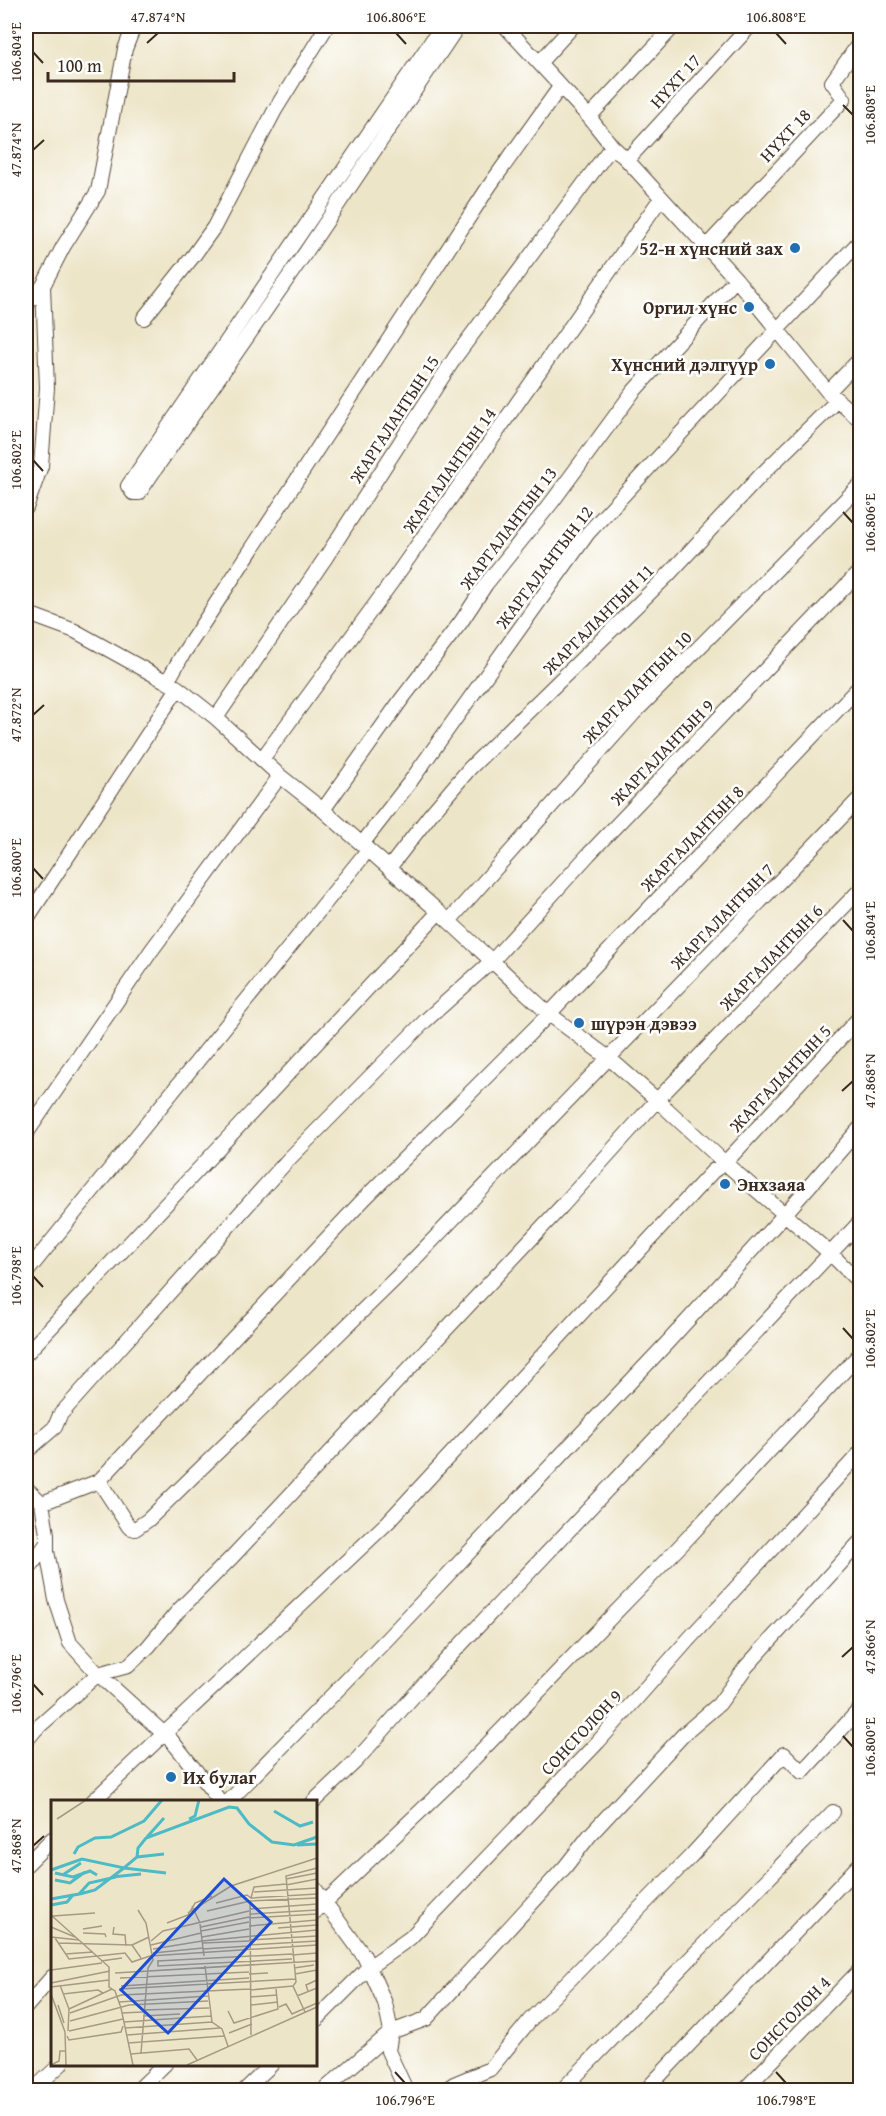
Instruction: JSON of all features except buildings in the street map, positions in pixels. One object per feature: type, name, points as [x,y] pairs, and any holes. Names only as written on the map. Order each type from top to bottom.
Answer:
[{"type":"street","points":[[26,305],[43,286],[63,247],[98,191],[125,49],[134,26]]},
{"type":"street","points":[[144,318],[214,227],[275,110],[327,26]]},
{"type":"street","points":[[442,26],[365,151],[306,252],[139,493],[133,493],[128,486],[294,243],[365,151],[458,26]]},
{"type":"street","points":[[505,26],[540,62],[612,146],[736,279],[833,396],[861,420]]},
{"type":"street","points":[[540,62],[573,26]]},
{"type":"street","points":[[588,117],[674,26]]},
{"type":"street","name":"НҮХТ 17","points":[[627,160],[750,26]]},
{"type":"street","name":"НҮХТ 18","points":[[706,247],[844,99],[832,82],[861,42]]},
{"type":"street","points":[[26,920],[173,685],[183,654],[484,195],[560,87]]},
{"type":"street","name":"ЖАРГАЛАНТЫН 15","points":[[216,718],[326,557],[456,356],[612,146]]},
{"type":"street","name":"ЖАРГАЛАНТЫН 14","points":[[262,759],[398,574],[661,198]]},
{"type":"street","name":"ЖАРГАЛАНТЫН 12","points":[[26,1273],[365,847],[588,533],[861,242]]},
{"type":"street","points":[[294,243],[306,252]]},
{"type":"street","name":"ЖАРГАЛАНТЫН 13","points":[[322,810],[401,700],[461,622],[486,584],[552,502],[633,392],[736,279]]},
{"type":"street","points":[[26,508],[41,466],[47,388],[43,286]]},
{"type":"street","name":"ЖАРГАЛАНТЫН 11","points":[[389,868],[430,814],[470,768],[668,575],[833,396],[861,359]]},
{"type":"street","name":"ЖАРГАЛАНТЫН 10","points":[[26,1354],[444,917],[634,713],[861,485]]},
{"type":"street","name":"ЖАРГАЛАНТЫН 9","points":[[26,1452],[55,1427],[60,1414],[287,1161],[425,1021],[493,960],[589,854],[861,571]]},
{"type":"street","points":[[26,613],[75,631],[173,685],[216,718],[493,960],[549,1014],[610,1059],[861,1283]]},
{"type":"street","name":"ЖАРГАЛАНТЫН 8","points":[[99,1481],[365,1198],[549,1014],[861,687]]},
{"type":"street","points":[[26,1134],[151,951],[280,776]]},
{"type":"street","name":"ЖАРГАЛАНТЫН 7","points":[[99,1481],[129,1527],[135,1529],[148,1520],[397,1277],[861,798]]},
{"type":"street","name":"ЖАРГАЛАНТЫН 6","points":[[98,1674],[128,1666],[148,1647],[179,1610],[232,1557],[562,1206],[657,1100],[861,890]]},
{"type":"street","name":"ЖАРГАЛАНТЫН 5","points":[[94,1800],[388,1522],[713,1171],[725,1163],[861,1017]]},
{"type":"street","points":[[230,1800],[396,1629],[784,1215],[861,1128]]},
{"type":"street","points":[[315,1800],[355,1762],[432,1675],[861,1222]]},
{"type":"street","points":[[406,2091],[388,2051],[391,2032],[384,2002],[364,1956],[320,1907],[450,1783],[682,1544],[861,1354]]},
{"type":"street","name":"СОНСГОЛОН 9","points":[[316,2020],[369,1967],[410,1938],[598,1742],[688,1640],[861,1454]]},
{"type":"street","points":[[42,1503],[99,1481]]},
{"type":"street","points":[[26,1488],[42,1503],[47,1551],[56,1600],[70,1643],[98,1674],[164,1733],[219,1800]]},
{"type":"street","points":[[324,2091],[391,2032],[426,2019],[565,1867],[590,1835],[684,1734],[719,1704],[746,1667],[861,1542]]},
{"type":"street","points":[[26,1573],[47,1543]]},
{"type":"street","points":[[26,1741],[36,1729],[98,1674]]},
{"type":"street","points":[[445,2091],[454,2084],[490,2069],[530,2020],[690,1857],[783,1754],[802,1772],[861,1709]]},
{"type":"street","points":[[562,2091],[833,1812]]},
{"type":"street","points":[[26,1865],[51,1840]]},
{"type":"street","points":[[646,2091],[861,1863]]},
{"type":"street","name":"СОНСГОЛОН 4","points":[[744,2091],[861,1970]]},
{"type":"street","points":[[26,2007],[51,1978]]},
{"type":"street","points":[[33,2091],[61,2065]]},
{"type":"street","points":[[138,2091],[164,2065]]},
{"type":"street","points":[[245,2091],[271,2065]]},
{"type":"place","name":"52-н хүнсний зах","points":[[795,248]]},
{"type":"place","name":"Оргил хүнс","points":[[749,307]]},
{"type":"place","name":"Хүнсний дэлгүүр","points":[[770,364]]},
{"type":"place","name":"шүрэн дэвээ","points":[[579,1023]]},
{"type":"place","name":"Энхзаяа","points":[[725,1184]]},
{"type":"place","name":"Их булаг","points":[[171,1777]]}]
